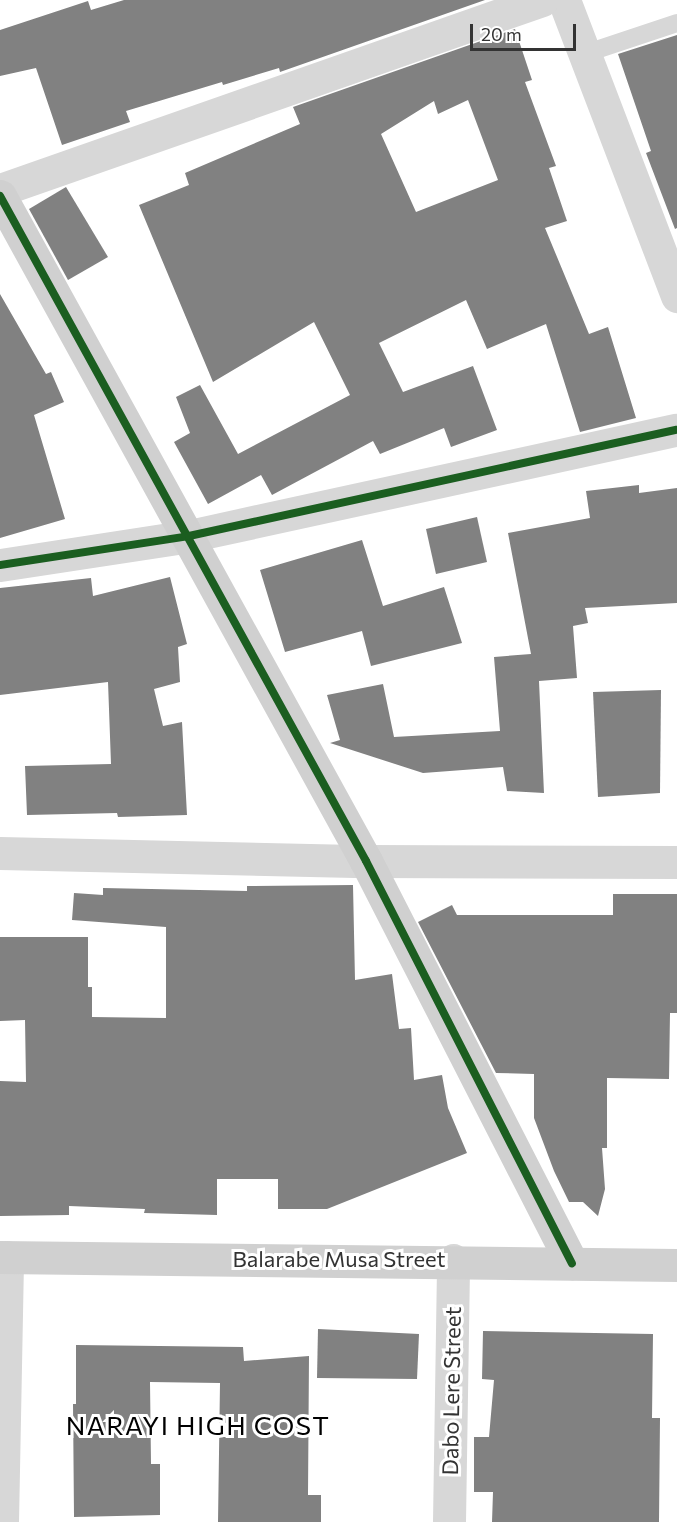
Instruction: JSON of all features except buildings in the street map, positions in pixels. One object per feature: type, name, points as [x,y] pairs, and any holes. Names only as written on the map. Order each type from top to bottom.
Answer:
[{"type":"street","points":[[0,190],[542,0]]},
{"type":"street","points":[[564,0],[677,296]]},
{"type":"street","points":[[0,196],[366,861],[572,1263]]},
{"type":"street","points":[[0,565],[189,536],[677,430]]},
{"type":"street","points":[[0,853],[366,861],[677,862]]},
{"type":"street","points":[[2,1522],[4,1257]]},
{"type":"street","name":"Balarabe Musa Street","points":[[4,1257],[453,1260],[677,1265]]},
{"type":"street","name":"Dabo Lere Street","points":[[449,1522],[453,1260]]},
{"type":"lane","points":[[584,54],[677,23]]},
{"type":"cycle path","points":[[0,196],[366,861],[572,1263]]},
{"type":"cycle path","points":[[0,565],[189,536],[677,430]]},
{"type":"district","name":"NARAYI HIGH COST","points":[[198,1425]]}]
